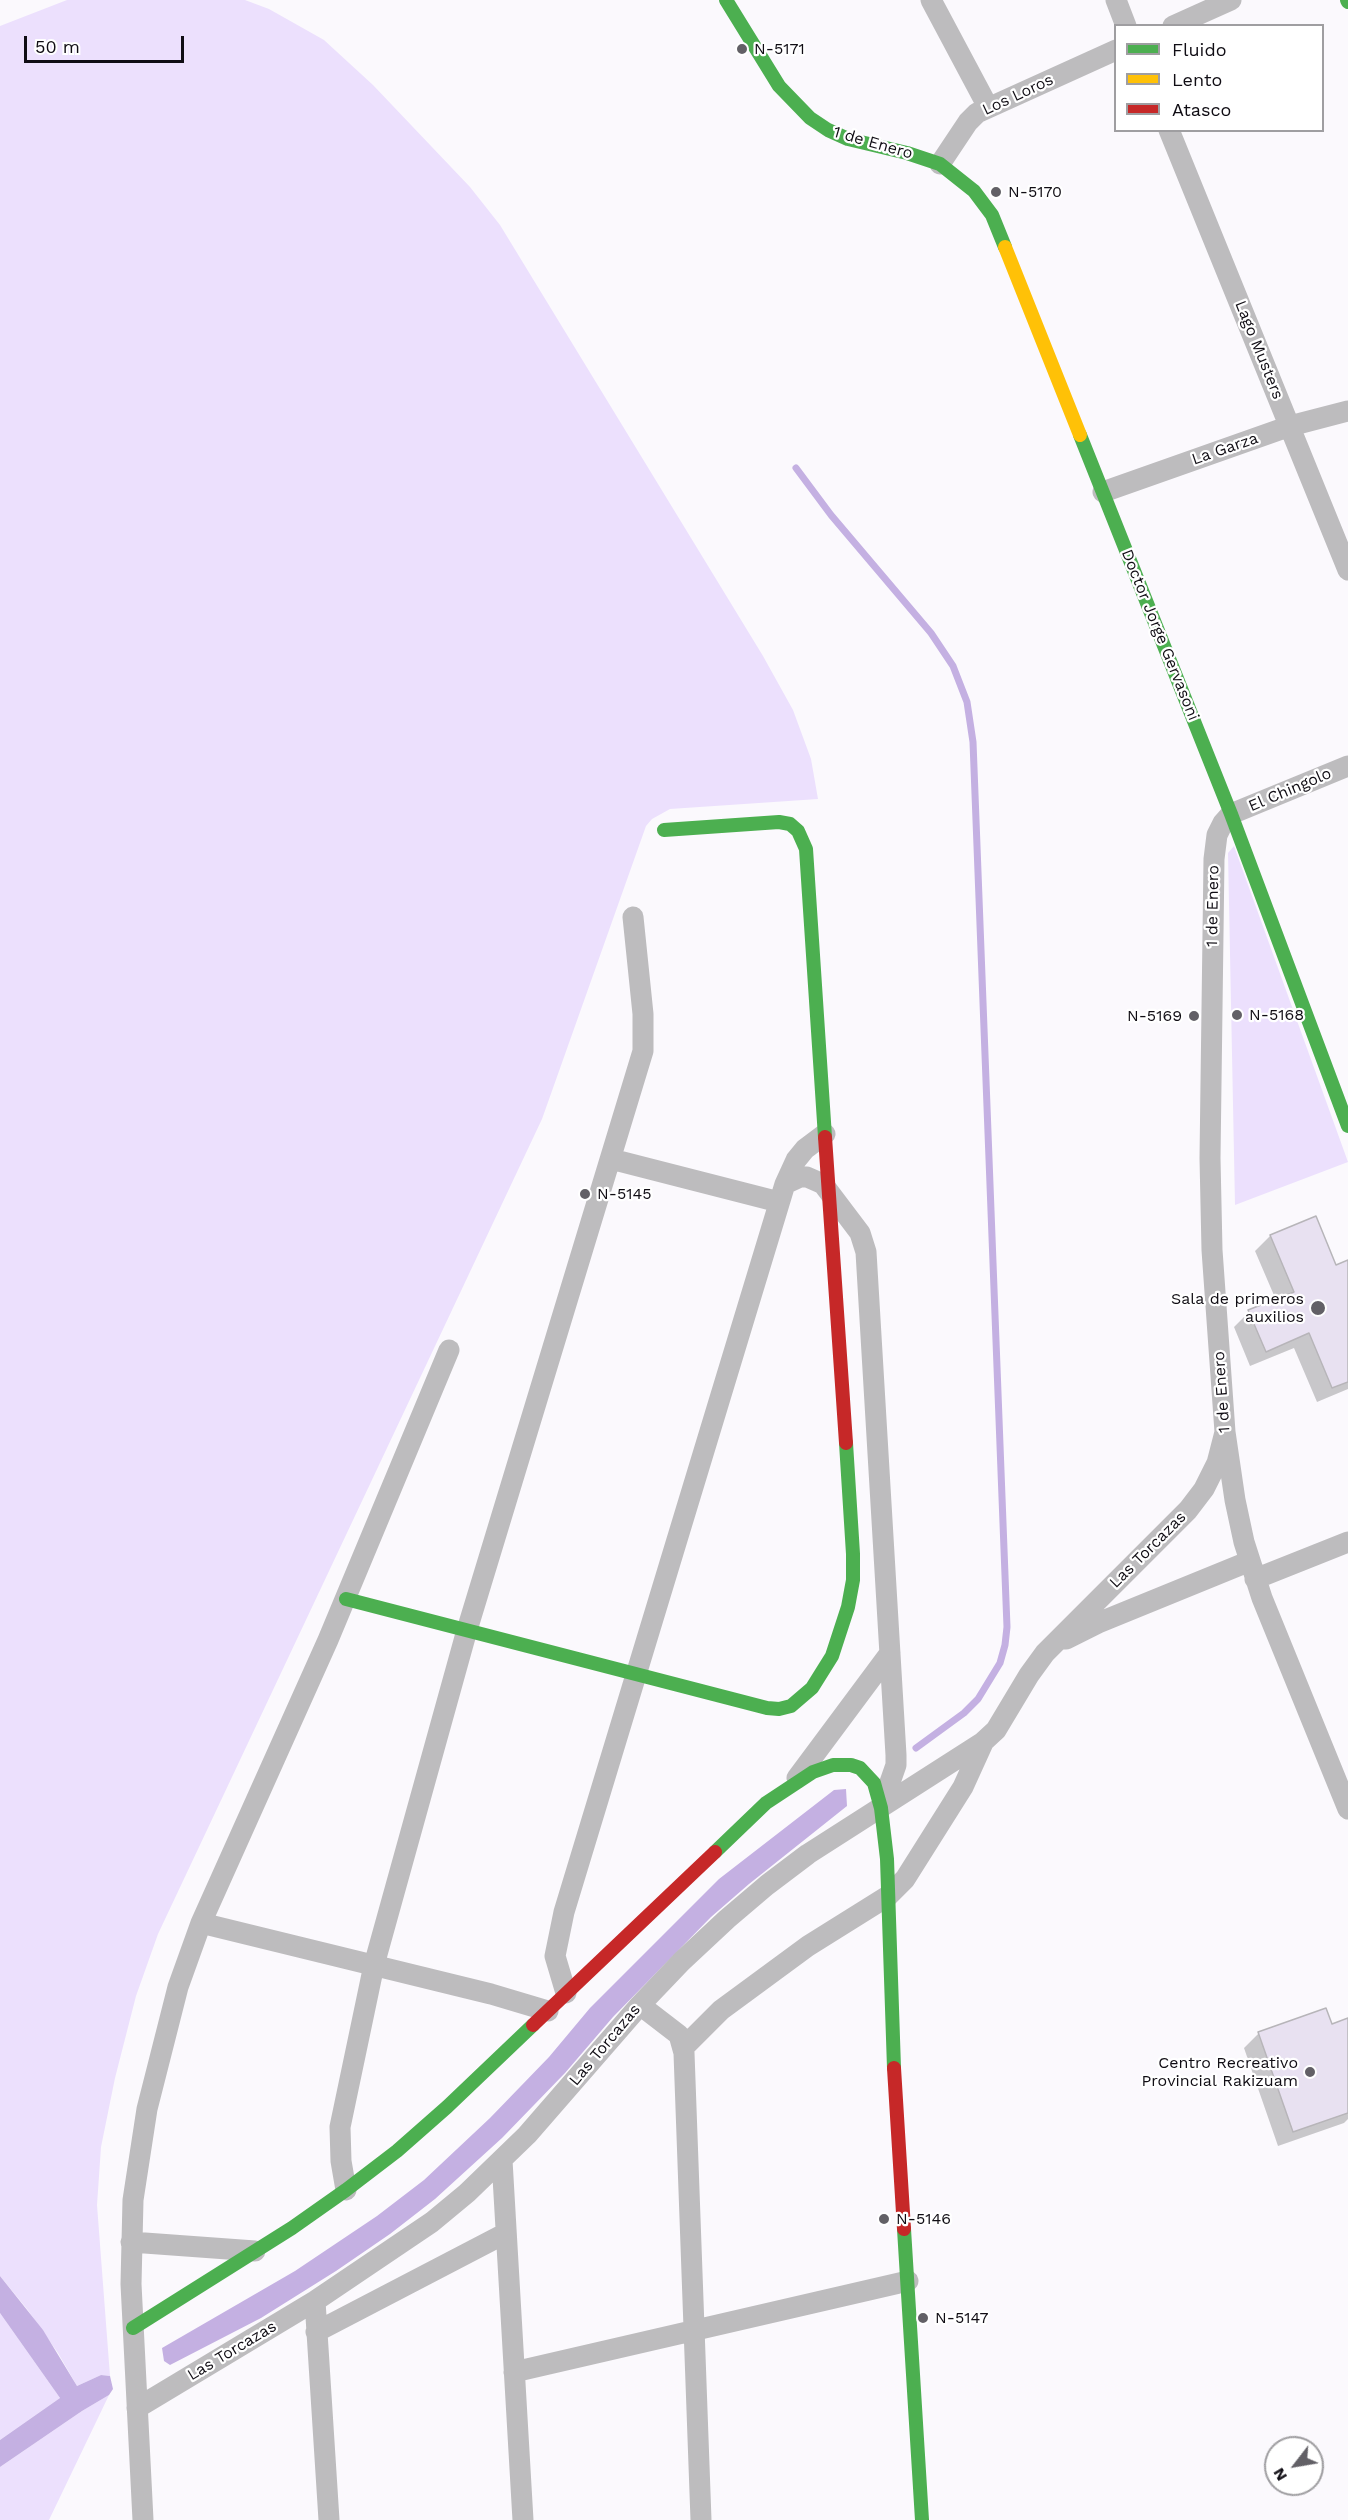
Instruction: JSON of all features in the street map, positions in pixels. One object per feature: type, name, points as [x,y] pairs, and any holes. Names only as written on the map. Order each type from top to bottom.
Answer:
[{"type":"street","name":"1 de Enero","points":[[726,0],[779,86],[810,118],[848,139],[907,153],[940,164]]},
{"type":"street","points":[[931,0],[988,107]]},
{"type":"street","points":[[1116,0],[1125,24]]},
{"type":"street","points":[[1177,24],[1231,0]]},
{"type":"street","name":"Los Loros","points":[[940,164],[968,122],[988,107],[1114,51]]},
{"type":"street","name":"Lago Musters","points":[[1170,132],[1348,570]]},
{"type":"street","name":"Doctor Jorge Gervasoni","points":[[940,164],[974,191],[999,229],[1231,814],[1348,1126]]},
{"type":"street","name":"La Garza","points":[[1103,492],[1290,426],[1348,411]]},
{"type":"street","name":"El Chingolo","points":[[1231,814],[1348,766]]},
{"type":"street","name":"1 de Enero","points":[[1231,814],[1222,823],[1215,847],[1210,1158],[1214,1279],[1225,1432],[1235,1500],[1253,1570],[1348,1809]]},
{"type":"street","points":[[346,1599],[766,1708],[779,1709],[791,1706],[812,1688],[832,1656],[841,1633],[851,1589],[853,1554],[806,849],[798,831],[790,824],[779,822],[664,830]]},
{"type":"street","points":[[346,2190],[340,2152],[340,2127],[374,1965],[467,1630],[643,1051],[643,1014],[633,917]]},
{"type":"street","points":[[566,1993],[555,1956],[559,1927],[782,1193],[796,1160],[805,1149],[825,1134]]},
{"type":"street","points":[[611,1159],[782,1193]]},
{"type":"street","points":[[782,1193],[800,1177],[816,1180],[829,1190],[860,1233],[866,1252],[896,1755],[892,1776],[881,1808]]},
{"type":"street","points":[[143,2520],[131,2242],[138,2156],[147,2109],[178,1987],[201,1923],[346,1599],[449,1350]]},
{"type":"street","name":"Las Torcazas","points":[[137,2408],[315,2301],[432,2222],[502,2160],[555,2104],[682,1960],[767,1885],[808,1854],[983,1742],[996,1730],[1029,1674],[1045,1653],[1188,1510],[1217,1463],[1225,1432]]},
{"type":"street","name":"Las Torcazas","points":[[1045,1653],[1098,1623],[1253,1570],[1348,1542]]},
{"type":"street","points":[[793,1783],[890,1653]]},
{"type":"street","points":[[683,2048],[721,2010],[808,1946],[888,1896],[905,1879],[963,1787],[983,1742]]},
{"type":"street","points":[[133,2328],[346,2190],[414,2136],[548,2011],[748,1818],[793,1783],[823,1768],[851,1765],[860,1768],[874,1783],[881,1808],[887,1858],[891,2013],[922,2520]]},
{"type":"street","points":[[201,1923],[491,1994],[548,2011]]},
{"type":"street","points":[[640,2005],[678,2035],[683,2048],[701,2520]]},
{"type":"street","points":[[502,2160],[523,2520]]},
{"type":"street","points":[[316,2332],[506,2233]]},
{"type":"street","points":[[131,2242],[255,2251]]},
{"type":"street","points":[[514,2372],[908,2281]]},
{"type":"street","points":[[315,2301],[329,2520]]},
{"type":"shaded area","points":[[67,0],[245,0],[269,9],[324,40],[373,85],[470,187],[500,225],[763,656],[793,710],[811,759],[818,799],[670,809],[652,819],[646,826],[542,1119],[158,1934],[136,1996],[115,2078],[101,2147],[97,2205],[110,2376],[101,2375],[77,2386],[58,2353],[0,2276],[0,26]]},
{"type":"shaded area","points":[[1234,846],[1348,1162],[1235,1205],[1228,853]]},
{"type":"shaded area","points":[[846,1789],[847,1806],[711,1917],[613,2017],[565,2073],[502,2138],[435,2199],[390,2234],[336,2271],[261,2318],[170,2365],[164,2361],[162,2348],[295,2271],[377,2216],[424,2180],[490,2118],[549,2057],[590,2008],[719,1879],[834,1790]]},
{"type":"shaded area","points":[[0,2276],[43,2330],[77,2386],[101,2375],[110,2376],[113,2389],[109,2395],[0,2467],[0,2440],[60,2398],[0,2313]]},
{"type":"shaded area","points":[[0,2313],[60,2398],[0,2440]]},
{"type":"shaded area","points":[[109,2395],[49,2520],[0,2520],[0,2467]]},
{"type":"building","points":[[1316,1216],[1336,1265],[1348,1260],[1348,1382],[1332,1388],[1309,1333],[1266,1352],[1248,1310],[1294,1292],[1270,1235]]},
{"type":"building","name":"Centro Recreativo Provincial Rakizuam","points":[[1326,2008],[1332,2024],[1348,2018],[1348,2113],[1293,2132],[1258,2032]]},
{"type":"waterway","points":[[796,468],[831,515],[931,633],[953,666],[967,702],[973,742],[1007,1627],[1000,1663],[978,1699],[964,1713],[916,1748]]},
{"type":"traffic: fast","points":[[726,0],[779,86],[810,118],[848,139],[907,153],[940,164],[974,191],[992,215],[1005,247]]},
{"type":"traffic: fast","points":[[1080,435],[1231,814],[1348,1126]]},
{"type":"traffic: fast","points":[[664,830],[779,822],[790,824],[798,831],[806,849],[825,1137]]},
{"type":"traffic: fast","points":[[346,1599],[767,1708],[779,1709],[791,1706],[812,1688],[832,1656],[848,1607],[853,1580],[853,1554],[846,1443]]},
{"type":"traffic: fast","points":[[715,1852],[766,1803],[813,1772],[833,1765],[851,1765],[860,1768],[874,1783],[881,1808],[887,1859],[894,2068]]},
{"type":"traffic: fast","points":[[133,2328],[292,2228],[346,2190],[397,2151],[447,2107],[533,2025]]},
{"type":"traffic: fast","points":[[904,2229],[922,2520]]},
{"type":"traffic: slow","points":[[1005,247],[1080,435]]},
{"type":"traffic: jam","points":[[825,1137],[846,1443]]},
{"type":"traffic: jam","points":[[533,2025],[715,1852]]},
{"type":"traffic: jam","points":[[894,2068],[904,2229]]},
{"type":"place","name":"N-5171","points":[[742,49]]},
{"type":"place","name":"N-5170","points":[[996,192]]},
{"type":"place","name":"N-5168","points":[[1237,1015]]},
{"type":"place","name":"N-5169","points":[[1194,1016]]},
{"type":"place","name":"N-5145","points":[[585,1194]]},
{"type":"place","name":"Sala de primeros auxilios","points":[[1318,1308]]},
{"type":"place","name":"Centro Recreativo Provincial Rakizuam","points":[[1310,2072]]},
{"type":"place","name":"N-5146","points":[[884,2219]]},
{"type":"place","name":"N-5147","points":[[923,2318]]}]
